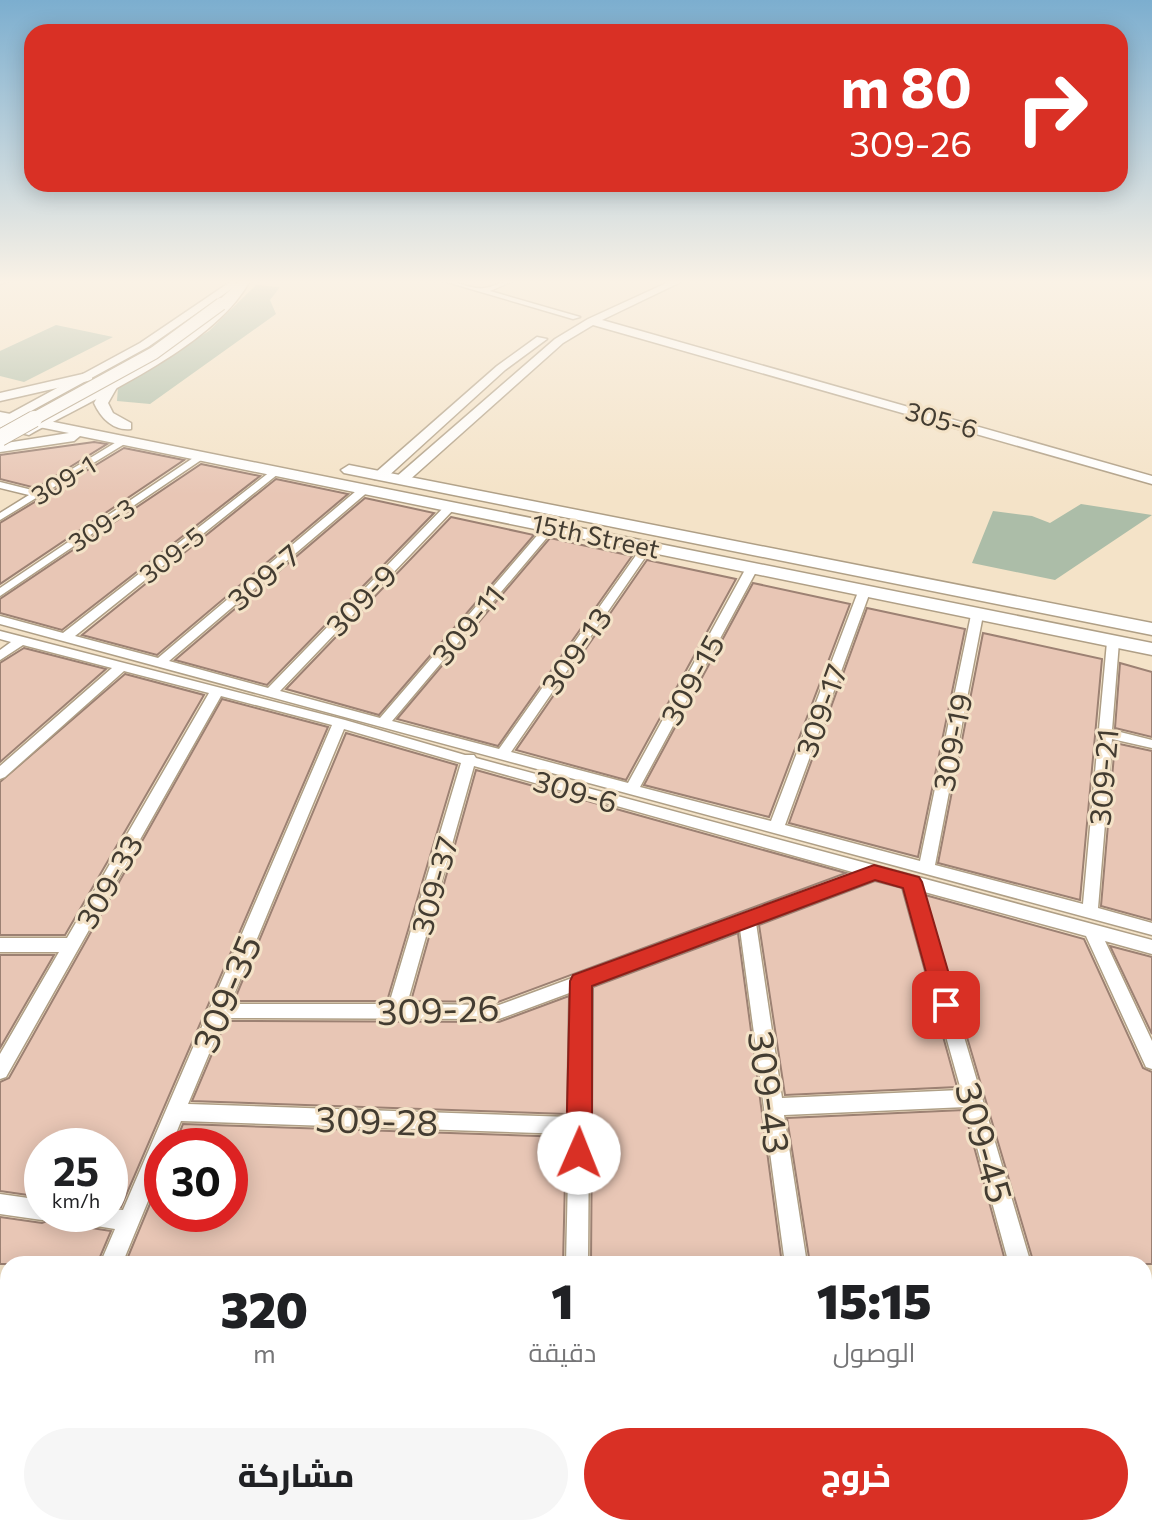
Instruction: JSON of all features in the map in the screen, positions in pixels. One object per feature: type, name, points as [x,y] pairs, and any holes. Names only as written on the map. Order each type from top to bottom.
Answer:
[{"type":"main road","points":[[0,431],[146,352]]},
{"type":"main road","points":[[0,438],[156,352]]},
{"type":"main road","points":[[0,397],[87,377]]},
{"type":"main road","points":[[113,382],[101,403],[107,416],[126,433]]},
{"type":"main road","points":[[0,397],[41,415]]},
{"type":"main road","name":"15th Street","points":[[41,415],[126,433],[401,480],[1152,629]]},
{"type":"main road","name":"15th Street","points":[[41,415],[107,437],[126,433],[202,456],[1152,651]]},
{"type":"main road","points":[[0,447],[72,437],[107,437]]},
{"type":"main road","points":[[947,609],[953,589]]},
{"type":"street","points":[[0,447],[87,377],[134,352]]},
{"type":"street","points":[[7,419],[41,415],[113,382],[163,352]]},
{"type":"street","points":[[380,476],[446,416],[533,352]]},
{"type":"street","points":[[401,480],[467,420],[534,352]]},
{"type":"street","name":"305-6","points":[[700,352],[1152,480]]},
{"type":"street","points":[[446,416],[467,420]]},
{"type":"street","name":"309-1","points":[[0,517],[126,433]]},
{"type":"street","name":"309-3","points":[[0,593],[202,456]]},
{"type":"street","name":"309-5","points":[[65,638],[278,470]]},
{"type":"street","points":[[0,485],[37,494]]},
{"type":"street","name":"309-7","points":[[160,663],[366,488]]},
{"type":"street","name":"309-9","points":[[270,693],[451,506]]},
{"type":"street","name":"309-11","points":[[383,723],[551,526]]},
{"type":"street","name":"309-13","points":[[502,755],[648,546]]},
{"type":"street","name":"309-15","points":[[631,790],[752,568]]},
{"type":"street","name":"309-17","points":[[776,829],[864,592]]},
{"type":"street","name":"309-19","points":[[926,869],[977,615]]},
{"type":"street","name":"309-6","points":[[0,620],[65,638],[217,691],[911,882],[1090,913],[1152,929]]},
{"type":"street","name":"309-6","points":[[0,635],[133,664],[160,663],[926,869],[1093,932],[1152,947]]},
{"type":"street","points":[[0,656],[21,640]]},
{"type":"street","name":"309-21","points":[[1090,913],[1113,642]]},
{"type":"street","points":[[0,774],[133,664]]},
{"type":"street","name":"309-33","points":[[0,1071],[217,691]]},
{"type":"street","name":"309-35","points":[[114,1256],[340,723]]},
{"type":"street","points":[[1105,733],[1152,744]]},
{"type":"street","name":"309-37","points":[[396,1011],[469,758]]},
{"type":"street","points":[[571,790],[580,776]]},
{"type":"street","name":"309-26","points":[[218,1011],[499,1012],[874,872]]},
{"type":"street","name":"309-45","points":[[911,882],[1018,1256]]},
{"type":"street","name":"309-43","points":[[747,919],[795,1256]]},
{"type":"street","points":[[1093,932],[1152,1061]]},
{"type":"street","points":[[0,945],[72,945]]},
{"type":"street","points":[[577,1256],[581,981]]},
{"type":"street","points":[[773,1107],[973,1098]]},
{"type":"street","name":"309-28","points":[[176,1112],[579,1126]]},
{"type":"street","points":[[0,1204],[24,1207]]},
{"type":"green space","points":[[0,352],[84,352],[24,382],[0,376]]},
{"type":"green space","points":[[175,352],[223,352],[150,404],[117,401],[118,387]]},
{"type":"green space","points":[[1081,504],[1152,515],[1055,580],[972,563],[993,511],[1032,516],[1050,523]]},
{"type":"building","points":[[94,442],[107,444],[36,488],[0,479],[0,455]]},
{"type":"building","points":[[124,448],[184,460],[0,584],[0,523]]},
{"type":"building","points":[[201,464],[260,476],[62,630],[0,613],[0,599]]},
{"type":"building","points":[[276,479],[348,494],[157,655],[82,635]]},
{"type":"building","points":[[365,498],[434,513],[267,685],[175,660]]},
{"type":"building","points":[[451,517],[534,535],[379,715],[286,689]]},
{"type":"building","points":[[550,538],[632,556],[498,746],[397,719]]},
{"type":"building","points":[[647,560],[736,579],[626,780],[516,750]]},
{"type":"building","points":[[753,583],[850,604],[769,817],[644,785]]},
{"type":"building","points":[[867,608],[965,629],[918,857],[789,823]]},
{"type":"building","points":[[983,633],[1102,659],[1080,900],[938,863]]},
{"type":"building","points":[[24,648],[106,669],[0,762],[0,663]]},
{"type":"building","points":[[1120,663],[1152,672],[1152,737],[1115,728]]},
{"type":"building","points":[[125,674],[204,695],[65,935],[0,935],[0,782]]},
{"type":"building","points":[[222,699],[328,727],[155,1128],[144,1128],[144,1154],[128,1191],[128,1128],[24,1128],[24,1194],[0,1191],[0,1082],[9,1078]]},
{"type":"building","points":[[346,733],[457,765],[387,1001],[234,1001]]},
{"type":"building","points":[[1115,743],[1152,751],[1152,920],[1101,906]]},
{"type":"building","points":[[476,770],[846,873],[498,1002],[411,1001]]},
{"type":"building","points":[[875,881],[902,888],[957,1087],[785,1095],[759,925]]},
{"type":"building","points":[[925,895],[1084,939],[1143,1068],[1152,1072],[1152,1256],[1032,1256]]},
{"type":"building","points":[[738,933],[781,1256],[591,1256],[593,987]]},
{"type":"building","points":[[1110,946],[1152,957],[1152,1034]]},
{"type":"building","points":[[0,955],[54,955],[0,1048]]},
{"type":"building","points":[[569,996],[567,1114],[192,1101],[226,1021],[499,1022]]},
{"type":"building","points":[[964,1110],[1004,1256],[809,1256],[787,1118]]},
{"type":"building","points":[[183,1124],[566,1137],[563,1256],[128,1256],[144,1218],[144,1232],[248,1232],[248,1128],[181,1128]]},
{"type":"building","points":[[0,1217],[24,1220],[24,1232],[111,1232],[100,1256],[0,1256]]},
{"type":"route","points":[[579,1153],[581,981],[874,872],[911,882],[946,1005]]}]
